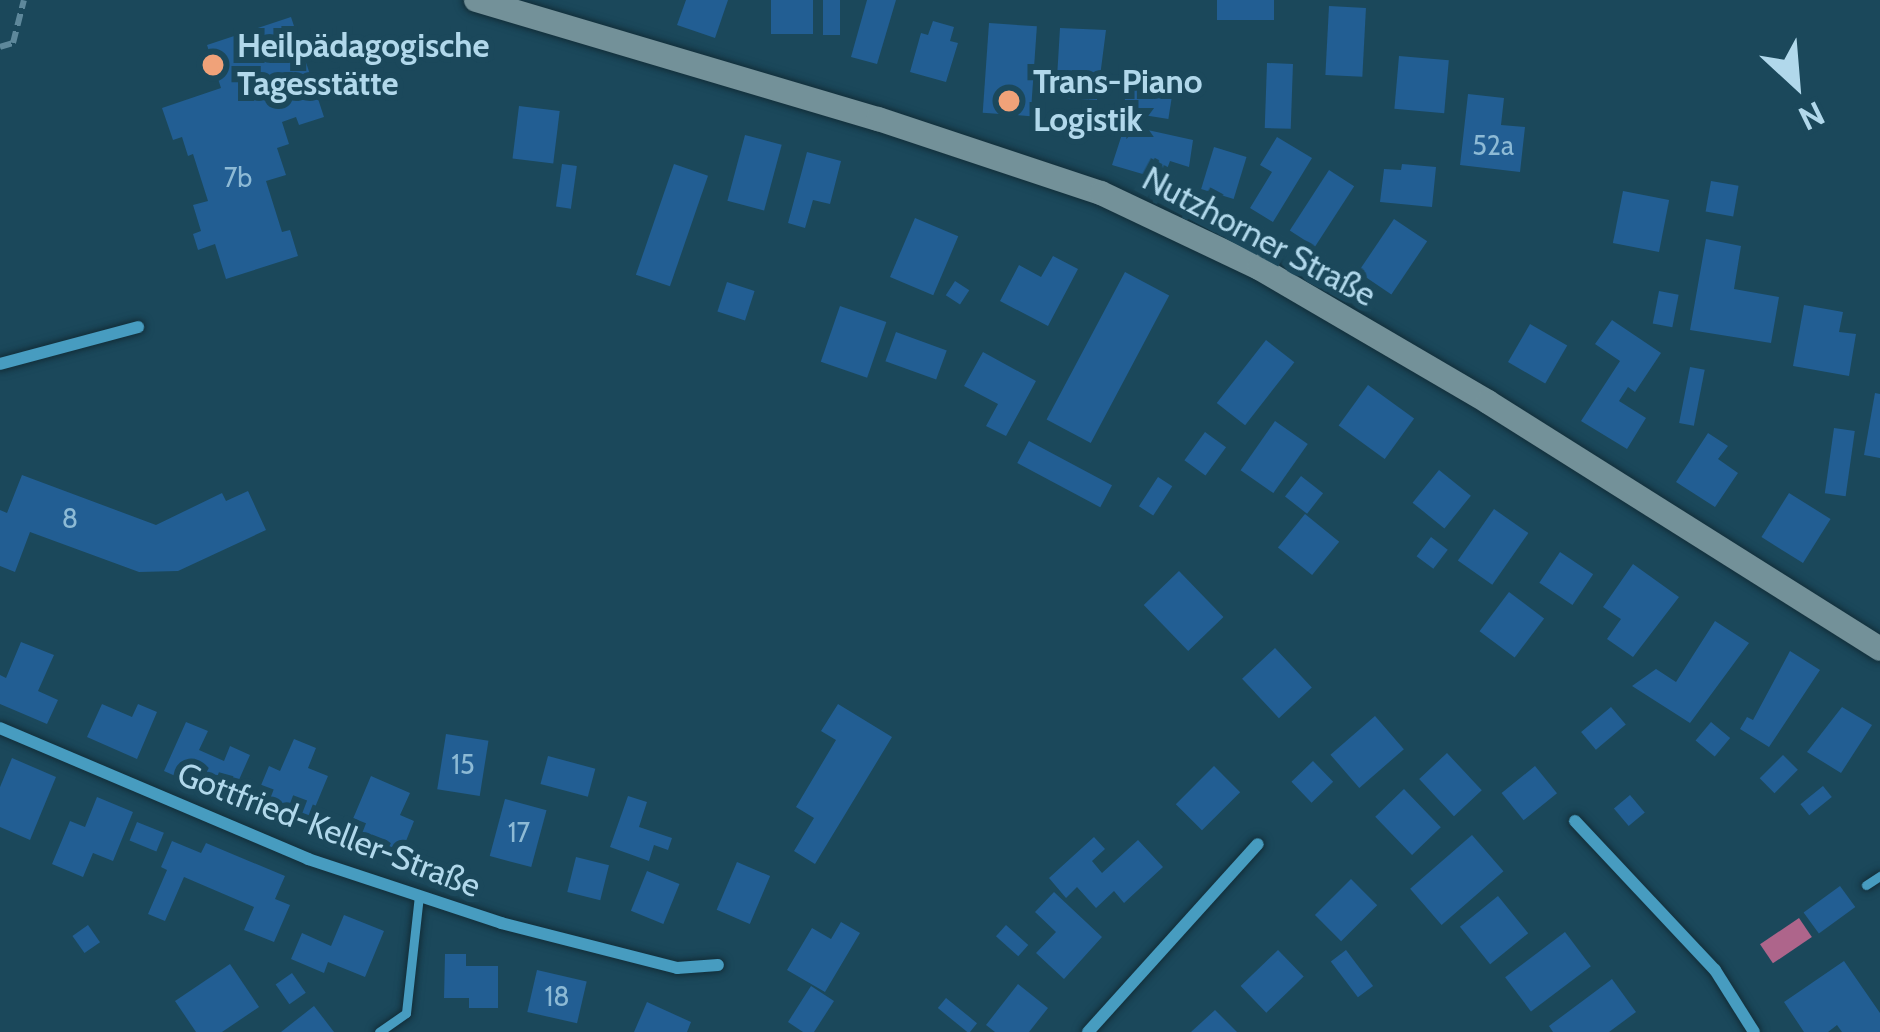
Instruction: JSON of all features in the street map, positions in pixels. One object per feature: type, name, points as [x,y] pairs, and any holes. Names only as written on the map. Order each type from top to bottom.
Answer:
[{"type":"main road","name":"Nutzhorner Straße","points":[[476,0],[878,119],[1101,193],[1259,268],[1488,402],[1880,649]]},
{"type":"street","points":[[0,364],[138,327]]},
{"type":"street","name":"Gottfried-Keller-Straße","points":[[0,728],[308,859],[419,896],[677,968],[718,965]]},
{"type":"street","points":[[1574,821],[1715,970],[1754,1032]]},
{"type":"street","points":[[1088,1032],[1258,844]]},
{"type":"lane","points":[[1866,885],[1880,876]]},
{"type":"lane","points":[[379,1032],[406,1013],[419,896]]},
{"type":"path","points":[[0,47],[13,43],[24,0]]},
{"type":"shaded area","points":[[1799,918],[1812,937],[1773,963],[1760,944]]},
{"type":"building","points":[[686,0],[728,0],[715,38],[677,25]]},
{"type":"building","points":[[771,0],[813,0],[813,34],[771,34]]},
{"type":"building","points":[[823,0],[840,0],[840,35],[823,35]]},
{"type":"building","points":[[867,0],[896,0],[877,64],[851,57]]},
{"type":"building","points":[[1217,0],[1274,0],[1274,20],[1217,20]]},
{"type":"building","points":[[1329,6],[1366,8],[1362,77],[1325,75]]},
{"type":"building","points":[[291,17],[324,117],[299,125],[296,117],[282,122],[289,144],[277,148],[286,175],[266,181],[282,232],[290,230],[298,256],[226,279],[215,244],[198,250],[193,234],[201,231],[193,205],[208,201],[193,154],[188,156],[182,137],[173,140],[162,108],[221,88],[207,45]]},
{"type":"building","points":[[933,21],[954,27],[950,41],[958,43],[946,82],[910,72],[921,33],[928,35]]},
{"type":"building","points":[[989,23],[1037,26],[1031,116],[983,113]]},
{"type":"building","points":[[1060,28],[1106,30],[1097,100],[1062,98],[1063,78],[1057,78]]},
{"type":"building","points":[[1399,56],[1449,60],[1444,113],[1394,109]]},
{"type":"building","points":[[1267,63],[1293,64],[1291,129],[1265,128]]},
{"type":"building","points":[[1127,86],[1172,93],[1168,119],[1123,112]]},
{"type":"building","points":[[1468,94],[1504,98],[1501,125],[1525,127],[1520,172],[1460,165]]},
{"type":"building","points":[[519,106],[560,111],[553,164],[513,159]]},
{"type":"building","points":[[1125,125],[1193,140],[1189,167],[1170,161],[1163,180],[1112,165]]},
{"type":"building","points":[[745,135],[782,145],[764,211],[727,201]]},
{"type":"building","points":[[1277,137],[1312,158],[1273,222],[1250,208],[1272,172],[1260,165]]},
{"type":"building","points":[[1214,147],[1247,157],[1234,199],[1201,189]]},
{"type":"building","points":[[807,152],[841,161],[830,204],[813,200],[805,228],[788,223]]},
{"type":"building","points":[[562,164],[577,166],[571,209],[556,207]]},
{"type":"building","points":[[674,164],[708,176],[670,286],[636,275]]},
{"type":"building","points":[[1402,164],[1436,167],[1432,207],[1380,202],[1384,169],[1401,170]]},
{"type":"building","points":[[1329,170],[1354,186],[1315,247],[1290,230]]},
{"type":"building","points":[[1711,181],[1739,186],[1733,216],[1706,212]]},
{"type":"building","points":[[1623,191],[1669,200],[1659,252],[1613,243]]},
{"type":"building","points":[[915,218],[958,236],[933,295],[890,277]]},
{"type":"building","points":[[1394,219],[1427,241],[1391,294],[1358,272]]},
{"type":"building","points":[[1706,239],[1741,246],[1734,289],[1779,297],[1771,343],[1690,330]]},
{"type":"building","points":[[1053,256],[1078,269],[1048,326],[1000,301],[1019,265],[1041,277]]},
{"type":"building","points":[[1125,272],[1169,295],[1091,443],[1047,419]]},
{"type":"building","points":[[955,281],[969,290],[960,305],[946,295]]},
{"type":"building","points":[[727,282],[755,291],[745,320],[717,311]]},
{"type":"building","points":[[1659,291],[1679,295],[1672,327],[1653,323]]},
{"type":"building","points":[[1804,305],[1843,312],[1839,332],[1856,334],[1849,376],[1793,366]]},
{"type":"building","points":[[840,306],[886,322],[867,378],[821,362]]},
{"type":"building","points":[[1612,320],[1661,353],[1635,392],[1628,387],[1619,401],[1646,418],[1627,449],[1581,421],[1620,361],[1595,344]]},
{"type":"building","points":[[1530,324],[1567,345],[1545,384],[1508,362]]},
{"type":"building","points":[[896,332],[947,350],[936,380],[885,361]]},
{"type":"building","points":[[1266,340],[1294,362],[1245,425],[1217,403]]},
{"type":"building","points":[[983,352],[1036,381],[1006,436],[986,426],[998,404],[964,386]]},
{"type":"building","points":[[1690,367],[1705,370],[1694,426],[1679,423]]},
{"type":"building","points":[[1368,385],[1414,419],[1385,459],[1339,425]]},
{"type":"building","points":[[1875,393],[1880,394],[1880,458],[1864,455]]},
{"type":"building","points":[[1275,421],[1308,444],[1273,493],[1241,470]]},
{"type":"building","points":[[1834,428],[1855,431],[1846,496],[1825,493]]},
{"type":"building","points":[[1205,432],[1226,447],[1205,476],[1184,460]]},
{"type":"building","points":[[1708,433],[1728,446],[1718,459],[1738,473],[1715,507],[1676,482]]},
{"type":"building","points":[[1029,441],[1112,485],[1100,507],[1017,463]]},
{"type":"building","points":[[1439,470],[1471,496],[1444,528],[1413,503]]},
{"type":"building","points":[[22,475],[156,525],[222,493],[226,501],[248,491],[266,530],[178,571],[139,572],[30,532],[15,572],[0,566],[0,510],[7,513]]},
{"type":"building","points":[[1301,476],[1323,493],[1307,514],[1285,496]]},
{"type":"building","points":[[1158,477],[1172,486],[1153,516],[1139,506]]},
{"type":"building","points":[[1789,493],[1831,519],[1803,563],[1761,537]]},
{"type":"building","points":[[1494,509],[1528,533],[1492,585],[1458,561]]},
{"type":"building","points":[[1305,514],[1339,542],[1312,575],[1278,547]]},
{"type":"building","points":[[1431,537],[1448,550],[1433,569],[1417,556]]},
{"type":"building","points":[[1560,552],[1593,574],[1572,605],[1539,583]]},
{"type":"building","points":[[1633,564],[1679,597],[1633,657],[1607,639],[1621,619],[1603,607]]},
{"type":"building","points":[[1179,571],[1223,617],[1188,651],[1144,605]]},
{"type":"building","points":[[1509,592],[1544,618],[1515,658],[1480,631]]},
{"type":"building","points":[[1715,621],[1749,643],[1690,723],[1632,686],[1656,669],[1676,682]]},
{"type":"building","points":[[21,642],[54,655],[38,691],[58,700],[47,724],[0,704],[0,675],[6,678]]},
{"type":"building","points":[[1275,648],[1312,687],[1279,718],[1242,679]]},
{"type":"building","points":[[1790,651],[1820,670],[1769,747],[1740,729],[1747,717],[1753,720]]},
{"type":"building","points":[[102,704],[132,717],[138,704],[157,712],[137,759],[87,737]]},
{"type":"building","points":[[838,704],[892,737],[815,864],[794,851],[814,818],[796,807],[836,740],[821,731]]},
{"type":"building","points":[[1611,707],[1626,725],[1596,750],[1581,732]]},
{"type":"building","points":[[1842,707],[1872,725],[1841,773],[1807,752]]},
{"type":"building","points":[[1375,716],[1404,749],[1359,788],[1330,755]]},
{"type":"building","points":[[186,722],[208,731],[199,750],[224,761],[230,746],[250,755],[230,800],[164,771]]},
{"type":"building","points":[[1711,722],[1730,738],[1715,756],[1696,740]]},
{"type":"building","points":[[446,734],[488,741],[480,796],[437,789]]},
{"type":"building","points":[[294,739],[316,748],[308,768],[328,776],[306,829],[252,807],[269,766],[280,771]]},
{"type":"building","points":[[1447,753],[1482,790],[1454,816],[1419,779]]},
{"type":"building","points":[[1783,755],[1798,770],[1775,793],[1760,778]]},
{"type":"building","points":[[548,756],[595,769],[588,797],[540,784]]},
{"type":"building","points":[[12,758],[56,777],[30,840],[0,827],[0,787]]},
{"type":"building","points":[[1313,761],[1333,782],[1312,803],[1291,782]]},
{"type":"building","points":[[1214,766],[1240,792],[1202,830],[1176,804]]},
{"type":"building","points":[[1535,766],[1557,793],[1524,820],[1502,793]]},
{"type":"building","points":[[371,776],[410,793],[400,815],[414,821],[400,856],[347,833]]},
{"type":"building","points":[[1823,786],[1832,797],[1809,815],[1800,804]]},
{"type":"building","points":[[1404,789],[1441,827],[1412,855],[1375,817]]},
{"type":"building","points":[[1630,795],[1645,813],[1629,826],[1614,808]]},
{"type":"building","points":[[628,796],[647,802],[639,827],[672,838],[668,850],[654,845],[649,861],[610,847]]},
{"type":"building","points":[[97,797],[133,812],[113,861],[93,853],[83,877],[52,864],[70,821],[85,827]]},
{"type":"building","points":[[505,799],[547,810],[531,867],[490,856]]},
{"type":"building","points":[[137,822],[164,833],[156,851],[130,841]]},
{"type":"building","points":[[1472,835],[1503,871],[1442,925],[1410,889]]},
{"type":"building","points":[[1094,837],[1105,849],[1092,861],[1102,873],[1138,840],[1163,867],[1124,903],[1114,891],[1096,908],[1077,887],[1066,898],[1049,878]]},
{"type":"building","points":[[172,841],[201,853],[206,843],[285,876],[275,899],[290,905],[274,942],[244,930],[254,907],[184,877],[165,921],[148,914],[167,870],[161,867]]},
{"type":"building","points":[[576,857],[609,865],[600,900],[567,892]]},
{"type":"building","points":[[737,862],[770,876],[750,924],[717,910]]},
{"type":"building","points":[[647,871],[679,884],[663,924],[631,911]]},
{"type":"building","points":[[1351,879],[1377,905],[1341,941],[1315,915]]},
{"type":"building","points":[[1840,886],[1855,907],[1819,933],[1804,912]]},
{"type":"building","points":[[1054,892],[1102,937],[1064,979],[1036,953],[1056,932],[1035,912]]},
{"type":"building","points":[[1498,896],[1528,933],[1490,964],[1460,927]]},
{"type":"building","points":[[344,915],[384,931],[365,977],[328,962],[324,973],[291,959],[302,933],[331,946]]},
{"type":"building","points":[[841,922],[860,933],[825,992],[787,970],[812,928],[831,939]]},
{"type":"building","points":[[88,925],[100,942],[84,953],[72,936]]},
{"type":"building","points":[[1006,925],[1028,945],[1018,956],[996,936]]},
{"type":"building","points":[[1565,932],[1591,966],[1531,1011],[1505,977]]},
{"type":"building","points":[[1278,950],[1304,977],[1266,1013],[1241,986]]},
{"type":"building","points":[[1346,950],[1373,986],[1358,997],[1331,961]]},
{"type":"building","points":[[445,954],[466,954],[466,966],[498,966],[498,1008],[469,1008],[469,998],[444,998]]},
{"type":"building","points":[[1844,961],[1880,1013],[1880,1032],[1842,1032],[1837,1025],[1828,1032],[1804,1032],[1784,1002]]},
{"type":"building","points":[[230,964],[259,1007],[222,1032],[196,1032],[175,1001]]},
{"type":"building","points":[[537,970],[587,981],[577,1023],[527,1012]]},
{"type":"building","points":[[292,973],[306,993],[289,1004],[276,984]]},
{"type":"building","points":[[1612,979],[1636,1012],[1609,1032],[1553,1032],[1549,1026]]},
{"type":"building","points":[[1018,984],[1048,1008],[1029,1032],[995,1032],[986,1025]]},
{"type":"building","points":[[811,986],[834,1001],[814,1032],[803,1032],[788,1022]]},
{"type":"building","points":[[946,998],[977,1023],[967,1032],[938,1008]]},
{"type":"building","points":[[647,1002],[691,1022],[687,1032],[634,1032]]},
{"type":"building","points":[[314,1006],[334,1032],[281,1032]]},
{"type":"building","points":[[1215,1010],[1237,1032],[1191,1032]]},
{"type":"place","name":"Heilpädagogische Tagesstätte","points":[[213,65]]},
{"type":"place","name":"Trans-Piano Logistik","points":[[1009,101]]}]
